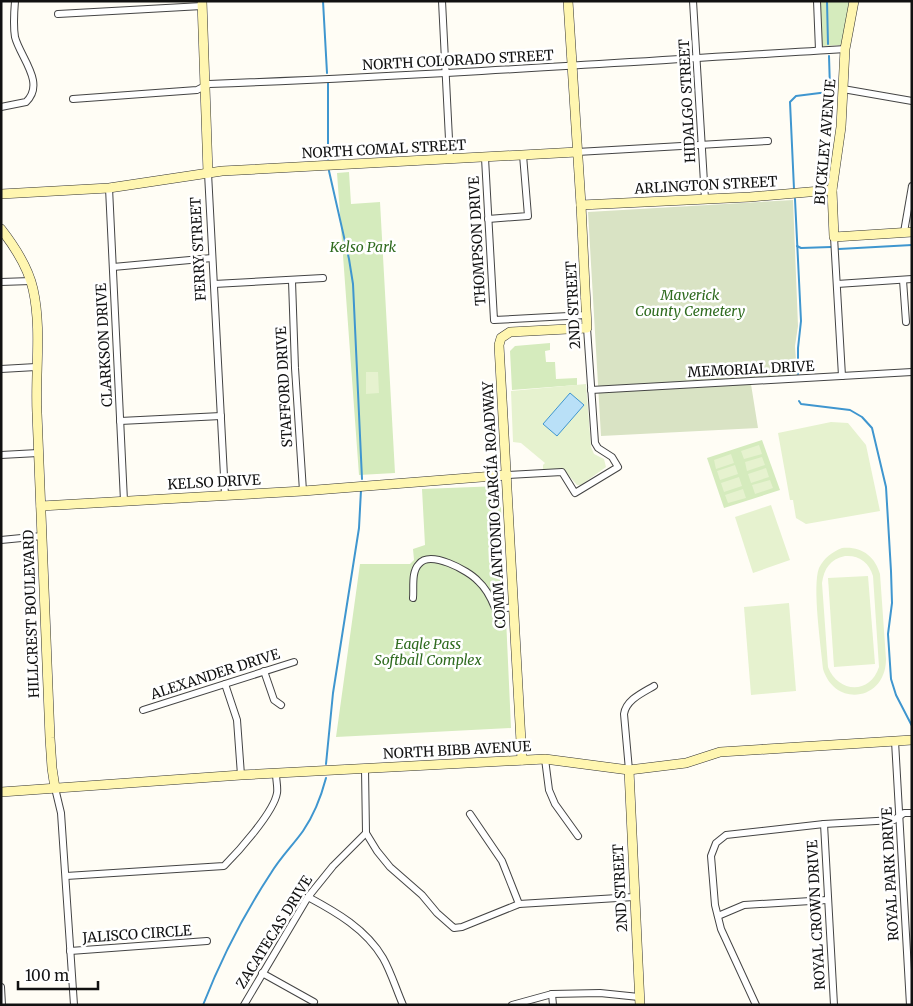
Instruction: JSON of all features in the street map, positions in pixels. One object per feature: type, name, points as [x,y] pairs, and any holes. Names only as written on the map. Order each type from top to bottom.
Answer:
[{"type":"street","points":[[1,107],[26,102],[33,93],[33,80],[15,38],[15,1]]},
{"type":"street","points":[[442,1],[450,159]]},
{"type":"street","name":"2ND STREET","points":[[506,475],[562,472],[575,493],[618,467],[612,457],[594,443],[568,1]]},
{"type":"street","name":"HIDALGO STREET","points":[[694,1],[705,199]]},
{"type":"street","points":[[817,1],[819,50]]},
{"type":"street","name":"BUCKLEY AVENUE","points":[[842,376],[832,190],[842,127],[846,49],[854,1]]},
{"type":"street","points":[[58,14],[202,4]]},
{"type":"street","name":"FERRY STREET","points":[[202,4],[208,173],[225,496]]},
{"type":"street","name":"NORTH COLORADO STREET","points":[[73,99],[197,90],[209,84],[328,80],[447,72],[572,67],[697,57],[846,49]]},
{"type":"street","points":[[843,89],[912,101]]},
{"type":"street","name":"NORTH COMAL STREET","points":[[1,194],[108,188],[222,171],[768,141]]},
{"type":"street","points":[[488,219],[528,216],[523,155]]},
{"type":"street","name":"THOMPSON DRIVE","points":[[484,158],[494,320],[587,315]]},
{"type":"street","points":[[834,237],[908,232],[912,186]]},
{"type":"street","name":"CLARKSON DRIVE","points":[[108,188],[124,501]]},
{"type":"street","name":"ARLINGTON STREET","points":[[581,205],[832,190]]},
{"type":"street","name":"HILLCREST BOULEVARD","points":[[1,230],[21,259],[31,280],[37,322],[38,453],[50,738],[52,768],[61,813],[74,1005]]},
{"type":"street","points":[[113,266],[212,258]]},
{"type":"street","points":[[214,284],[323,278]]},
{"type":"street","points":[[837,284],[912,279]]},
{"type":"street","points":[[1,282],[31,280]]},
{"type":"street","name":"STAFFORD DRIVE","points":[[292,280],[303,491]]},
{"type":"street","points":[[903,280],[906,322]]},
{"type":"street","name":"COMM ANTONIO GARCÍA ROADWAY","points":[[522,760],[499,345],[501,338],[510,332],[588,328]]},
{"type":"street","points":[[1,369],[36,367]]},
{"type":"street","name":"MEMORIAL DRIVE","points":[[591,390],[912,372]]},
{"type":"street","points":[[120,421],[221,416]]},
{"type":"street","points":[[1,455],[38,453]]},
{"type":"street","name":"KELSO DRIVE","points":[[41,506],[303,491],[506,475]]},
{"type":"street","points":[[1,540],[42,536]]},
{"type":"street","points":[[413,598],[415,570],[419,563],[425,559],[436,559],[473,576],[487,592],[495,608],[514,607]]},
{"type":"street","name":"ALEXANDER DRIVE","points":[[143,710],[294,662]]},
{"type":"street","points":[[264,671],[274,700],[281,705]]},
{"type":"street","points":[[225,684],[237,720],[241,775]]},
{"type":"street","points":[[629,770],[625,706],[654,686]]},
{"type":"street","name":"NORTH BIBB AVENUE","points":[[1,792],[241,775],[545,759],[629,770],[686,763],[720,752],[912,740]]},
{"type":"street","name":"ROYAL PARK DRIVE","points":[[895,741],[910,1005]]},
{"type":"street","points":[[545,759],[549,790],[555,804],[578,836]]},
{"type":"street","points":[[365,769],[366,833],[390,867],[422,895],[437,914],[454,928],[462,927],[519,904],[634,897]]},
{"type":"street","name":"2ND STREET","points":[[629,770],[640,1001]]},
{"type":"street","points":[[66,876],[224,866],[244,846],[266,814],[277,794],[276,774]]},
{"type":"street","points":[[756,1005],[721,929],[715,905],[711,856],[716,843],[726,834],[824,824],[894,820],[904,813],[912,813]]},
{"type":"street","points":[[470,814],[502,861],[519,904]]},
{"type":"street","name":"ROYAL CROWN DRIVE","points":[[824,824],[834,1005]]},
{"type":"street","name":"ZACATECAS DRIVE","points":[[244,1005],[308,897],[333,866],[366,833]]},
{"type":"street","points":[[308,897],[335,912],[366,935],[383,958],[403,1005]]},
{"type":"street","points":[[718,916],[744,905],[828,900]]},
{"type":"street","name":"JALISCO CIRCLE","points":[[70,951],[206,941]]},
{"type":"street","points":[[262,973],[314,1002]]},
{"type":"street","points":[[1,987],[2,1005]]},
{"type":"street","points":[[512,1005],[552,994],[600,993],[640,1001]]},
{"type":"street","points":[[552,994],[553,1005]]},
{"type":"green space","points":[[819,1],[852,1],[845,45],[822,46]]},
{"type":"green space","name":"Kelso Park","points":[[349,172],[351,204],[380,202],[395,473],[359,475],[337,173]]},
{"type":"green space","name":"Maverick County Cemetery","points":[[793,200],[798,326],[795,346],[797,376],[750,378],[758,428],[601,436],[588,212]]},
{"type":"green space","points":[[550,343],[550,350],[545,351],[546,362],[555,362],[556,379],[577,378],[577,385],[512,390],[510,351],[515,346]]},
{"type":"green space","points":[[366,372],[378,372],[379,393],[366,394]]},
{"type":"green space","points":[[586,384],[591,447],[594,454],[604,459],[606,467],[581,485],[577,485],[564,470],[543,471],[545,463],[521,443],[513,442],[511,391]]},
{"type":"green space","points":[[831,422],[848,423],[866,445],[880,511],[806,524],[796,518],[793,500],[790,500],[778,433]]},
{"type":"green space","points":[[762,440],[780,490],[724,508],[707,458]]},
{"type":"green space","points":[[759,445],[762,454],[744,459],[741,451]]},
{"type":"green space","points":[[731,454],[734,463],[716,469],[714,460]]},
{"type":"green space","points":[[762,457],[765,465],[747,471],[745,462]]},
{"type":"green space","points":[[735,465],[738,474],[720,480],[717,471]]},
{"type":"green space","points":[[766,468],[769,477],[751,483],[748,474]]},
{"type":"green space","points":[[739,477],[742,486],[724,492],[721,483]]},
{"type":"green space","points":[[770,480],[773,488],[755,494],[752,485]]},
{"type":"green space","name":"Eagle Pass Softball Complex","points":[[500,486],[511,728],[336,737],[360,564],[410,564],[414,560],[413,549],[425,545],[422,489]]},
{"type":"green space","points":[[743,489],[746,498],[728,503],[725,495]]},
{"type":"green space","points":[[771,505],[790,560],[753,573],[735,517]]},
{"type":"green space","points":[[849,548],[861,551],[871,557],[880,574],[886,659],[884,673],[878,684],[869,691],[859,694],[848,694],[838,690],[829,681],[823,669],[816,588],[817,577],[823,561],[838,550]],"holes":[[[850,556],[863,560],[873,576],[879,667],[875,676],[869,682],[862,686],[854,687],[846,686],[839,682],[828,667],[822,583],[824,573],[832,562],[840,557]]]},
{"type":"green space","points":[[868,576],[875,664],[834,667],[828,578]]},
{"type":"green space","points":[[789,603],[796,691],[751,695],[744,607]]},
{"type":"water","points":[[570,393],[584,405],[557,436],[543,424]]},
{"type":"waterway","points":[[323,1],[327,73]]},
{"type":"waterway","points":[[827,1],[828,44]]},
{"type":"waterway","points":[[794,189],[790,102],[796,96],[828,92],[830,89],[829,56]]},
{"type":"waterway","points":[[328,83],[328,159]]},
{"type":"waterway","points":[[329,171],[353,284],[362,479]]},
{"type":"waterway","points":[[795,199],[801,321],[798,374]]},
{"type":"waterway","points":[[839,249],[912,245]]},
{"type":"waterway","points":[[797,246],[801,248],[831,247]]},
{"type":"waterway","points":[[799,401],[801,404],[850,410],[862,417],[872,428],[886,487],[892,603],[888,634],[891,679],[896,695],[912,726]]},
{"type":"waterway","points":[[326,764],[333,693],[359,528],[361,490]]},
{"type":"waterway","points":[[203,1005],[217,971],[242,921],[275,867],[311,819],[326,778]]}]
